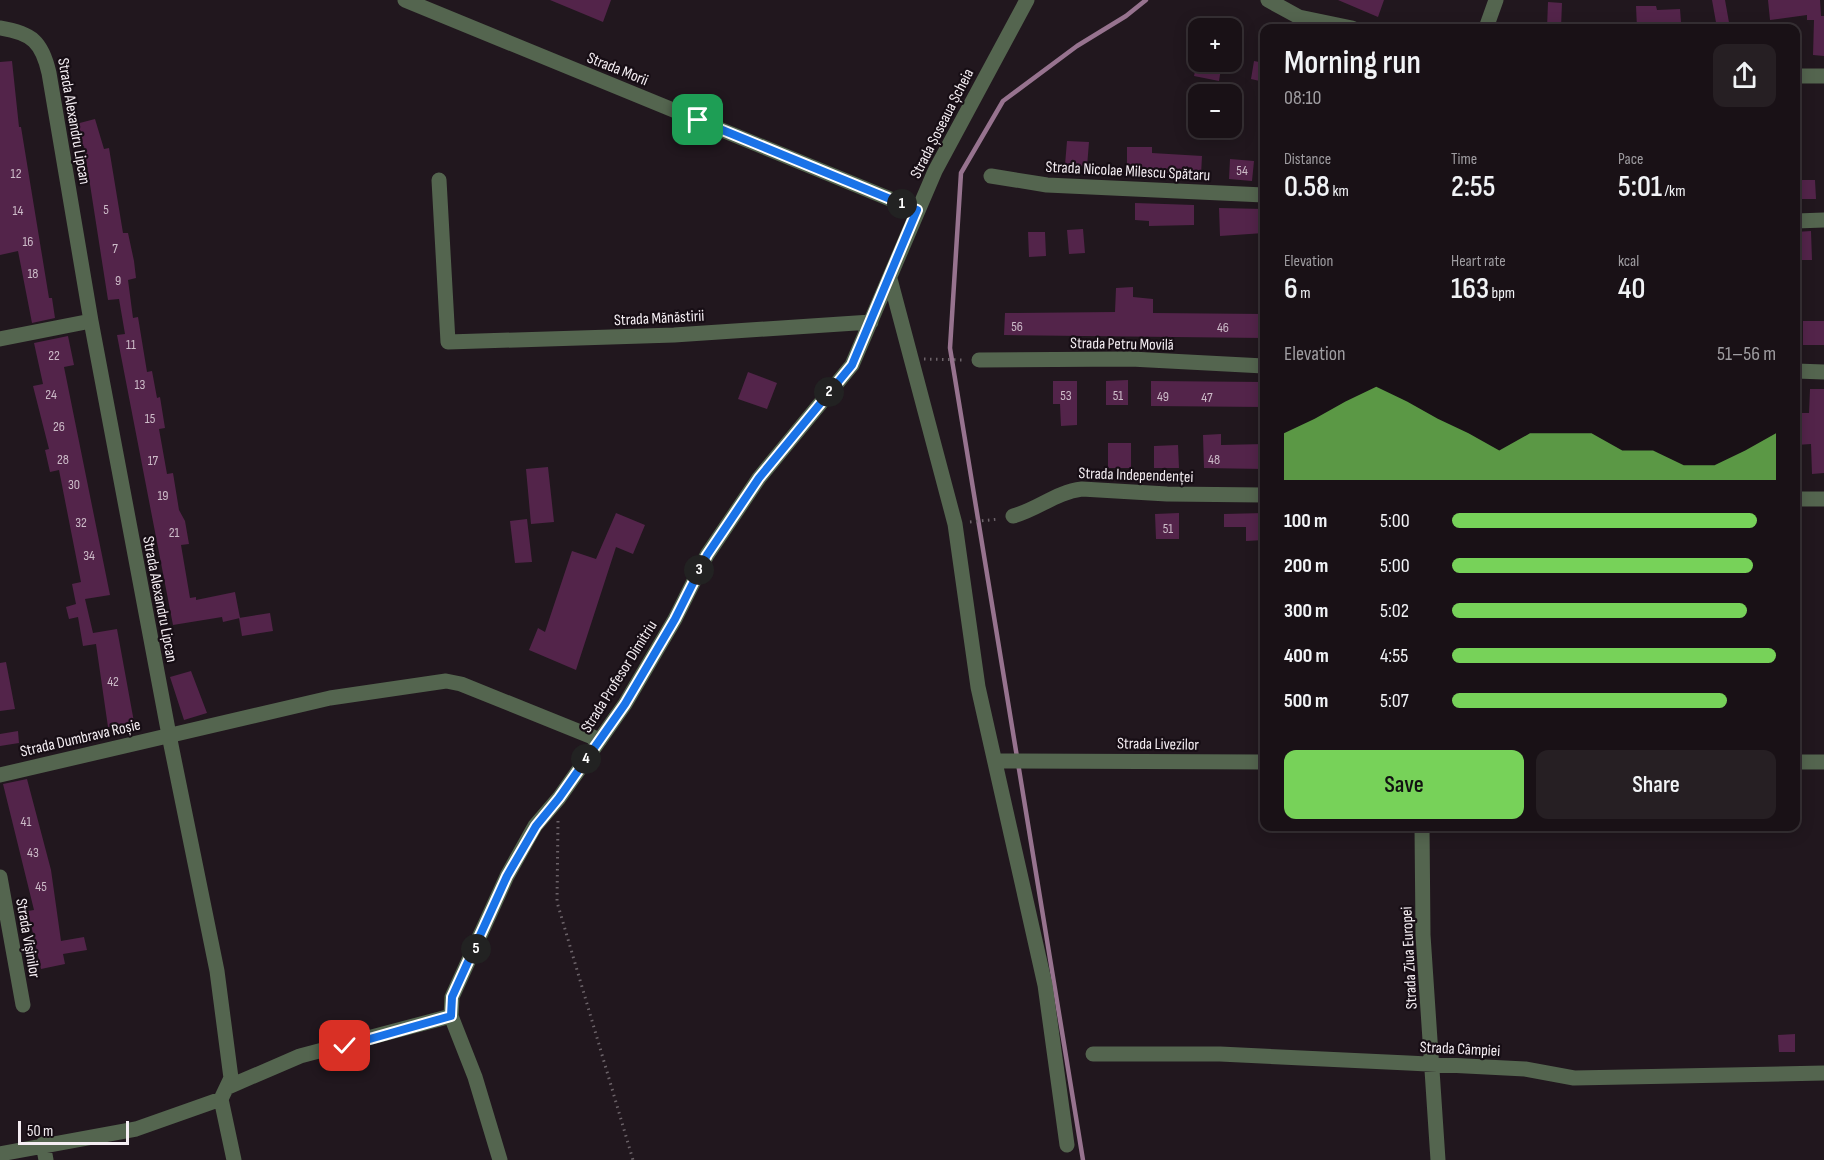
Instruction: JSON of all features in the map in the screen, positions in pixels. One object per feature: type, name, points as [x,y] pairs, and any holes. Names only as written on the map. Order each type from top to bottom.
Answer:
[{"type":"street","name":"Strada Morii","points":[[405,0],[917,210]]},
{"type":"street","name":"Strada Șoseaua Șcheia","points":[[852,365],[935,171],[1027,0]]},
{"type":"street","points":[[1268,0],[1299,17],[1333,24]]},
{"type":"street","points":[[1487,24],[1496,0]]},
{"type":"street","name":"Strada Alexandru Lipcan","points":[[0,28],[28,36],[38,44],[45,54],[50,73],[91,321],[169,735],[217,971],[231,1078],[224,1093],[234,1160]]},
{"type":"street","points":[[1800,75],[1824,76]]},
{"type":"street","name":"Strada Nicolae Milescu Spătaru","points":[[991,176],[1058,186],[1260,195]]},
{"type":"street","name":"Strada Mănăstirii","points":[[439,180],[448,342],[674,335],[871,322]]},
{"type":"street","points":[[1800,220],[1824,220]]},
{"type":"street","points":[[890,279],[955,524],[978,687],[1003,761],[1045,985],[1067,1145]]},
{"type":"street","points":[[0,339],[91,321]]},
{"type":"street","name":"Strada Petru Movilă","points":[[979,360],[1131,359],[1260,366]]},
{"type":"street","name":"Strada Profesor Dimitriu","points":[[451,1016],[452,997],[507,876],[536,826],[559,798],[625,704],[675,619],[707,555],[759,478],[852,365]]},
{"type":"street","points":[[1800,371],[1824,372]]},
{"type":"street","name":"Strada Independenței","points":[[1013,516],[1030,512],[1069,490],[1260,495]]},
{"type":"street","points":[[1800,499],[1824,499]]},
{"type":"street","name":"Strada Dumbrava Roșie","points":[[0,775],[330,698],[446,681],[461,684],[600,740]]},
{"type":"street","name":"Strada Livezilor","points":[[1003,761],[1260,762]]},
{"type":"street","points":[[1800,762],[1824,762]]},
{"type":"street","name":"Strada Ziua Europei","points":[[1422,831],[1423,935],[1434,1066],[1438,1160]]},
{"type":"street","name":"Strada Vișinilor","points":[[0,877],[23,1005]]},
{"type":"street","points":[[0,1154],[43,1144],[136,1129],[224,1093],[300,1056],[451,1016],[475,1077],[500,1160]]},
{"type":"street","name":"Strada Câmpiei","points":[[1093,1054],[1220,1054],[1524,1069],[1574,1078],[1824,1072]]},
{"type":"street","points":[[43,1144],[46,1160]]},
{"type":"path","points":[[942,359],[962,360]]},
{"type":"path","points":[[970,522],[990,520]]},
{"type":"path","points":[[559,798],[556,902],[633,1160]]},
{"type":"building","points":[[550,0],[611,0],[603,22]]},
{"type":"building","points":[[1338,0],[1384,0],[1378,17]]},
{"type":"building","points":[[1712,0],[1725,0],[1729,24],[1716,24]]},
{"type":"building","points":[[1768,0],[1820,0],[1821,16],[1824,16],[1824,56],[1813,55],[1814,20],[1807,20],[1807,15],[1770,20]]},
{"type":"building","points":[[1548,2],[1562,3],[1561,24],[1547,24]]},
{"type":"building","points":[[1636,6],[1656,6],[1657,10],[1680,9],[1681,22],[1637,24]]},
{"type":"building","points":[[12,61],[19,127],[21,127],[49,298],[52,298],[55,318],[32,323],[18,251],[0,255],[0,62]]},
{"type":"building","points":[[1254,61],[1260,62],[1260,81],[1251,79]]},
{"type":"building","points":[[1195,72],[1220,72],[1219,81],[1194,76]]},
{"type":"building","points":[[95,119],[104,149],[109,148],[123,233],[128,233],[134,261],[136,278],[128,280],[133,318],[138,317],[147,372],[152,371],[157,398],[160,397],[165,428],[159,429],[167,474],[173,473],[179,510],[185,521],[189,544],[181,545],[190,598],[196,597],[196,600],[235,592],[240,618],[223,622],[222,617],[173,625],[117,335],[125,334],[119,299],[108,300],[84,146],[79,147],[72,125]]},
{"type":"building","points":[[1067,141],[1089,142],[1087,167],[1065,165]]},
{"type":"building","points":[[1127,147],[1152,147],[1152,153],[1202,156],[1201,175],[1127,171]]},
{"type":"building","points":[[1230,159],[1254,161],[1252,181],[1229,179]]},
{"type":"building","points":[[1800,180],[1815,180],[1816,199],[1801,199]]},
{"type":"building","points":[[1135,203],[1194,205],[1194,225],[1149,226],[1149,221],[1135,220]]},
{"type":"building","points":[[1219,208],[1260,209],[1260,233],[1220,236]]},
{"type":"building","points":[[1083,229],[1085,253],[1069,254],[1067,230]]},
{"type":"building","points":[[1811,231],[1812,260],[1800,260],[1800,232]]},
{"type":"building","points":[[1028,232],[1045,232],[1046,256],[1029,257]]},
{"type":"building","points":[[1133,287],[1133,297],[1153,299],[1153,313],[1260,314],[1260,338],[1004,335],[1005,313],[1115,312],[1116,288]]},
{"type":"building","points":[[1803,321],[1824,321],[1824,345],[1803,345]]},
{"type":"building","points":[[68,336],[74,365],[64,367],[110,595],[85,599],[93,633],[117,629],[134,722],[108,727],[96,644],[83,646],[78,617],[69,619],[66,607],[76,604],[72,584],[81,582],[59,470],[50,472],[45,450],[49,449],[33,386],[43,384],[34,343]]},
{"type":"building","points":[[748,372],[777,383],[767,409],[738,399]]},
{"type":"building","points":[[1128,380],[1128,405],[1106,405],[1106,381]]},
{"type":"building","points":[[1053,381],[1077,381],[1077,425],[1061,426],[1060,404],[1053,404]]},
{"type":"building","points":[[1151,381],[1260,382],[1260,407],[1151,406]]},
{"type":"building","points":[[1810,389],[1824,389],[1824,473],[1812,474],[1811,444],[1800,445],[1800,413],[1809,413]]},
{"type":"building","points":[[1221,434],[1221,445],[1260,444],[1260,469],[1204,468],[1203,435]]},
{"type":"building","points":[[1108,443],[1131,443],[1131,468],[1108,468]]},
{"type":"building","points":[[1178,445],[1179,468],[1154,468],[1154,446]]},
{"type":"building","points":[[548,467],[554,522],[531,524],[526,469]]},
{"type":"building","points":[[616,513],[645,525],[633,554],[616,547],[576,670],[529,650],[538,628],[545,632],[572,551],[596,559]]},
{"type":"building","points":[[1179,513],[1179,539],[1156,539],[1155,514]]},
{"type":"building","points":[[1260,513],[1260,540],[1246,541],[1246,527],[1224,527],[1224,514]]},
{"type":"building","points":[[527,519],[532,562],[515,563],[510,521]]},
{"type":"building","points":[[270,613],[273,631],[242,636],[239,618]]},
{"type":"building","points":[[6,662],[15,709],[0,711],[0,663]]},
{"type":"building","points":[[191,671],[207,713],[184,720],[170,677]]},
{"type":"building","points":[[18,731],[19,743],[0,746],[0,734]]},
{"type":"building","points":[[27,779],[51,870],[61,941],[84,937],[87,950],[63,954],[65,964],[41,969],[28,911],[34,910],[3,784]]},
{"type":"building","points":[[1795,1034],[1795,1052],[1779,1052],[1778,1035]]},
{"type":"waterway","points":[[1083,1160],[950,348],[961,173],[1003,101],[1077,46],[1126,16],[1146,0]]},
{"type":"route","points":[[345,1046],[451,1016],[452,997],[507,876],[536,826],[559,798],[625,704],[675,619],[707,555],[759,478],[852,365],[917,210],[698,120]]}]
